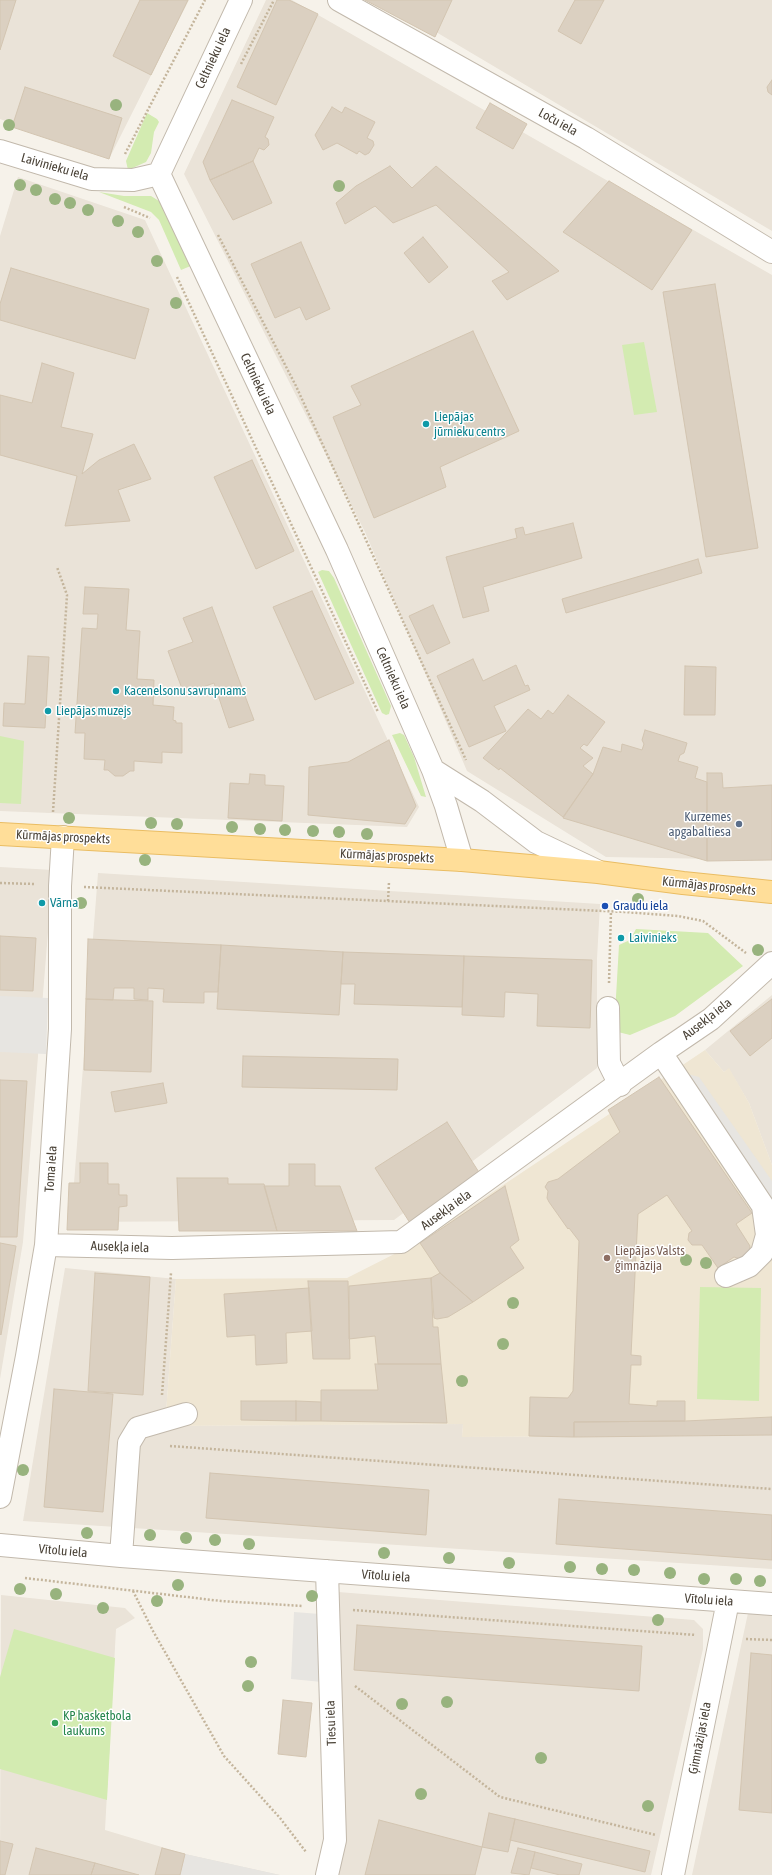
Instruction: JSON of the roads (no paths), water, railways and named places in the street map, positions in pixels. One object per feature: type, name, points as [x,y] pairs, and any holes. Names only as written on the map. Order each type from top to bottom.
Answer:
[{"type":"main road","name":"Kūrmājas prospekts","points":[[0,834],[462,860],[598,872],[690,884],[772,892]]},
{"type":"street","name":"Celtnieku iela","points":[[241,0],[159,174],[337,550],[433,770],[446,806],[462,860]]},
{"type":"street","name":"Loču iela","points":[[339,0],[586,138],[772,252]]},
{"type":"street","name":"Laivinieku iela","points":[[0,151],[92,178],[133,180],[159,174]]},
{"type":"street","points":[[433,770],[482,800],[536,842],[598,872]]},
{"type":"street","name":"Toma iela","points":[[0,1497],[27,1356],[46,1245],[60,1029],[60,886],[63,837]]},
{"type":"street","name":"Ausekļa iela","points":[[46,1245],[172,1248],[401,1242],[620,1085],[661,1053],[711,1020],[770,965]]},
{"type":"street","points":[[608,1008],[609,1063],[620,1085]]},
{"type":"street","points":[[661,1053],[763,1206],[767,1235],[762,1253],[749,1266],[726,1276]]},
{"type":"street","points":[[121,1556],[129,1443],[138,1428],[186,1414]]},
{"type":"street","name":"Vītolu iela","points":[[0,1545],[121,1556],[772,1604]]},
{"type":"street","name":"Tiesu iela","points":[[327,1571],[335,1840],[327,1875]]},
{"type":"street","name":"Ģimnāzijas iela","points":[[673,1875],[728,1601]]},
{"type":"place","name":"Liepājas jūrnieku centrs","points":[[426,424]]},
{"type":"place","name":"Kacenelsonu savrupnams","points":[[116,691]]},
{"type":"place","name":"Liepājas muzejs","points":[[48,711]]},
{"type":"place","name":"Kurzemes apgabaltiesa","points":[[739,824]]},
{"type":"place","name":"Vārna","points":[[42,903]]},
{"type":"place","name":"Graudu iela","points":[[605,906]]},
{"type":"place","name":"Laivinieks","points":[[621,938]]},
{"type":"place","name":"Liepājas Valsts ģimnāzija","points":[[607,1258]]},
{"type":"place","name":"KP basketbola laukums","points":[[55,1723]]}]
